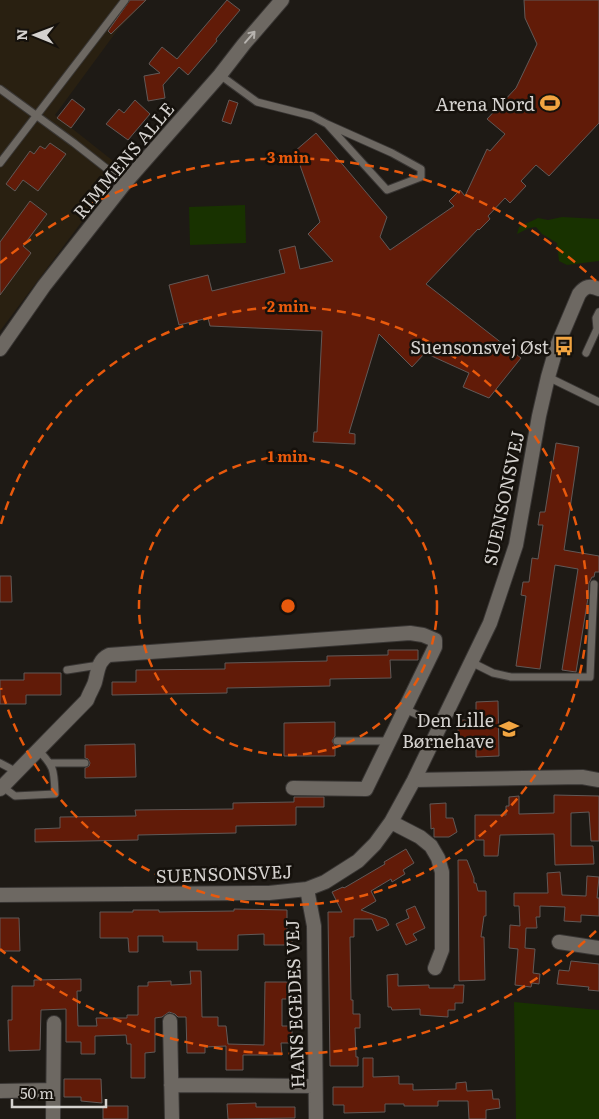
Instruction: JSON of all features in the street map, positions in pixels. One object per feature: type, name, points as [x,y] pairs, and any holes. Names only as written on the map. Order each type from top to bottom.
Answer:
[{"type":"street","name":"RIMMENS ALLE","points":[[0,350],[44,286],[125,183],[220,76],[282,0]]},
{"type":"street","name":"SUENSONSVEJ","points":[[0,895],[269,893],[306,889],[325,882],[358,860],[375,844],[391,822],[414,780],[442,726],[490,623],[516,546],[548,377],[557,346],[572,306],[583,288],[589,286],[599,289]]},
{"type":"street","points":[[1,788],[87,700],[95,684],[103,658],[110,655],[410,633],[424,635],[435,640],[435,647],[366,789],[293,788]]},
{"type":"street","points":[[414,780],[582,777],[599,780]]},
{"type":"street","points":[[391,822],[420,836],[431,846],[438,858],[442,872],[442,950],[435,968]]},
{"type":"street","name":"HANS EGEDES VEJ","points":[[306,889],[314,926],[316,1119]]},
{"type":"street","points":[[559,942],[599,948]]},
{"type":"street","points":[[170,1021],[172,1119]]},
{"type":"street","points":[[53,1119],[54,1023]]},
{"type":"street","points":[[171,1085],[315,1086]]},
{"type":"street","points":[[0,1091],[53,1090]]},
{"type":"lane","points":[[0,163],[125,0]]},
{"type":"lane","points":[[220,76],[257,102],[312,116],[392,153],[421,169],[422,177],[387,190],[327,124]]},
{"type":"lane","points":[[0,89],[125,183]]},
{"type":"lane","points":[[586,353],[597,329],[596,318],[599,312]]},
{"type":"lane","points":[[548,377],[599,402]]},
{"type":"lane","points":[[471,662],[493,673],[511,677],[590,677],[594,584]]},
{"type":"lane","points":[[67,670],[99,666]]},
{"type":"lane","points":[[405,708],[442,726]]},
{"type":"lane","points":[[337,740],[389,741]]},
{"type":"lane","points":[[1,788],[15,796],[55,794],[51,763],[38,750]]},
{"type":"lane","points":[[0,763],[17,772]]},
{"type":"lane","points":[[51,763],[85,763]]},
{"type":"shaded area","points":[[0,0],[147,0],[119,28],[55,115],[122,168],[0,331]]},
{"type":"green space","points":[[245,205],[246,243],[190,245],[189,207]]},
{"type":"green space","points":[[562,217],[599,219],[599,261],[567,265],[559,261],[557,243],[542,234],[536,227],[517,234],[519,227],[538,218],[548,220]]},
{"type":"green space","points":[[514,1002],[599,1010],[599,1119],[516,1119]]},
{"type":"building","points":[[130,0],[146,0],[111,34],[108,31]]},
{"type":"building","points":[[227,0],[240,10],[216,39],[217,41],[188,75],[179,67],[163,85],[165,98],[148,101],[144,76],[160,73],[149,64],[150,62],[162,47],[177,59]]},
{"type":"building","points":[[524,0],[599,0],[599,123],[549,176],[536,165],[521,181],[526,186],[510,203],[505,198],[488,216],[490,219],[478,229],[426,284],[521,358],[489,398],[463,387],[469,373],[425,353],[412,367],[379,334],[349,433],[355,434],[355,444],[313,442],[314,432],[317,432],[322,331],[210,326],[208,318],[179,325],[169,285],[208,275],[212,291],[285,273],[279,250],[295,246],[300,269],[333,261],[308,234],[320,222],[295,151],[316,133],[387,217],[380,237],[390,250],[454,206],[449,201],[460,190],[465,196],[487,149],[490,151],[505,134],[487,119],[516,88],[537,44],[525,18]]},
{"type":"building","points":[[72,99],[85,109],[71,128],[57,118]]},
{"type":"building","points":[[135,100],[150,114],[128,140],[106,124],[119,109],[124,113]]},
{"type":"building","points":[[229,100],[238,103],[231,124],[222,121]]},
{"type":"building","points":[[50,143],[66,154],[38,191],[23,180],[15,191],[6,184],[30,151],[34,154],[40,146],[45,149]]},
{"type":"building","points":[[30,201],[47,214],[23,246],[31,253],[0,295],[0,242]]},
{"type":"building","points":[[556,443],[579,447],[564,550],[599,556],[599,572],[595,572],[594,577],[592,577],[589,583],[576,672],[562,670],[578,569],[555,565],[540,669],[516,666],[526,596],[521,595],[523,582],[529,582],[532,558],[538,559],[543,525],[538,525],[540,512],[545,512]]},
{"type":"building","points":[[0,576],[11,576],[12,602],[0,602]]},
{"type":"building","points":[[388,650],[418,650],[418,660],[390,660],[391,678],[330,679],[330,686],[227,688],[227,693],[112,695],[112,682],[136,682],[136,670],[225,669],[225,663],[327,661],[327,656],[388,655]]},
{"type":"building","points":[[24,673],[61,673],[61,695],[26,695],[26,704],[0,704],[0,680],[24,680]]},
{"type":"building","points":[[498,701],[499,756],[476,757],[476,739],[458,739],[458,720],[476,720],[476,702]]},
{"type":"building","points":[[335,722],[335,736],[332,741],[335,746],[335,756],[284,756],[284,723]]},
{"type":"building","points":[[135,744],[136,777],[85,778],[85,768],[90,763],[85,758],[85,745]]},
{"type":"building","points":[[554,795],[599,796],[599,841],[591,841],[589,812],[571,813],[571,846],[593,846],[594,864],[555,865],[554,834],[500,835],[498,856],[484,856],[484,840],[475,840],[475,815],[506,815],[509,797],[519,796],[519,814],[554,813]]},
{"type":"building","points":[[294,797],[324,797],[324,807],[296,807],[296,825],[236,826],[236,833],[138,835],[138,840],[35,842],[35,829],[60,828],[60,817],[136,816],[135,810],[233,809],[233,803],[294,802]]},
{"type":"building","points":[[446,803],[446,818],[453,818],[457,832],[449,837],[434,837],[434,828],[431,829],[430,804]]},
{"type":"building","points":[[406,849],[414,863],[403,870],[405,874],[392,882],[391,879],[371,891],[376,901],[361,910],[386,919],[389,925],[377,931],[372,919],[354,919],[354,937],[350,937],[351,1000],[353,1000],[353,1014],[360,1014],[360,1028],[355,1028],[358,1066],[330,1066],[328,912],[342,912],[332,892],[344,888],[385,864],[384,862]]},
{"type":"building","points":[[458,860],[467,860],[478,891],[486,891],[486,916],[484,916],[481,937],[484,937],[485,980],[459,981]]},
{"type":"building","points":[[560,872],[562,895],[586,896],[587,876],[599,877],[597,898],[599,898],[599,916],[581,915],[581,922],[564,921],[565,907],[540,906],[540,917],[536,917],[537,928],[526,928],[525,948],[535,949],[533,973],[540,974],[539,984],[532,983],[531,987],[515,985],[518,949],[509,948],[510,925],[520,926],[519,906],[514,906],[514,893],[548,893],[547,873]]},
{"type":"building","points":[[415,906],[425,928],[413,934],[417,940],[406,945],[396,924],[409,918],[406,910]]},
{"type":"building","points":[[234,909],[287,910],[287,934],[292,934],[292,945],[264,945],[264,934],[238,935],[238,950],[197,950],[197,942],[163,942],[163,936],[138,936],[138,952],[129,952],[128,938],[100,938],[100,912],[133,912],[133,910],[159,910],[159,912],[234,911]]},
{"type":"building","points":[[0,918],[19,918],[20,951],[0,951]]},
{"type":"building","points":[[571,961],[599,964],[599,991],[588,990],[589,987],[557,984],[559,970],[569,971]]},
{"type":"building","points":[[190,971],[201,971],[202,1017],[218,1017],[218,1026],[226,1026],[228,1044],[264,1045],[265,982],[291,982],[291,999],[282,999],[282,1026],[292,1026],[292,1043],[281,1043],[282,1055],[243,1055],[243,1070],[226,1070],[226,1046],[205,1047],[205,1053],[187,1053],[186,1017],[178,1017],[169,1012],[162,1017],[155,1018],[155,1052],[145,1053],[145,1078],[131,1078],[131,1044],[127,1044],[126,1035],[95,1036],[95,1054],[81,1054],[81,1042],[66,1042],[66,1009],[41,1010],[40,1050],[9,1051],[8,1020],[12,1020],[12,986],[34,986],[34,980],[81,979],[81,991],[77,991],[78,1026],[97,1026],[96,1018],[127,1018],[127,1015],[138,1015],[138,986],[148,986],[148,982],[171,981],[171,985],[191,984]]},
{"type":"building","points":[[398,974],[398,986],[429,985],[429,988],[454,988],[454,985],[464,985],[463,1003],[455,1003],[455,1010],[448,1010],[448,1017],[420,1015],[420,1009],[392,1010],[391,1007],[388,1007],[387,975]]},
{"type":"building","points":[[363,1058],[373,1058],[373,1077],[399,1076],[399,1084],[413,1084],[413,1090],[456,1089],[456,1083],[466,1082],[467,1091],[492,1090],[493,1099],[499,1099],[500,1108],[486,1110],[486,1119],[469,1119],[468,1101],[438,1101],[438,1106],[385,1104],[385,1112],[344,1113],[344,1105],[333,1105],[333,1087],[363,1087]]},
{"type":"building","points":[[64,1079],[101,1079],[102,1103],[81,1101],[81,1097],[64,1097]]},
{"type":"building","points":[[256,1103],[256,1107],[295,1107],[295,1118],[228,1119],[227,1104]]},
{"type":"building","points":[[103,1106],[128,1106],[128,1119],[103,1119]]},
{"type":"place","name":"Arena Nord","points":[[550,103]]},
{"type":"place","name":"Suensonsvej Øst","points":[[564,346]]},
{"type":"place","name":"Den Lille Børnehave","points":[[509,729]]}]
